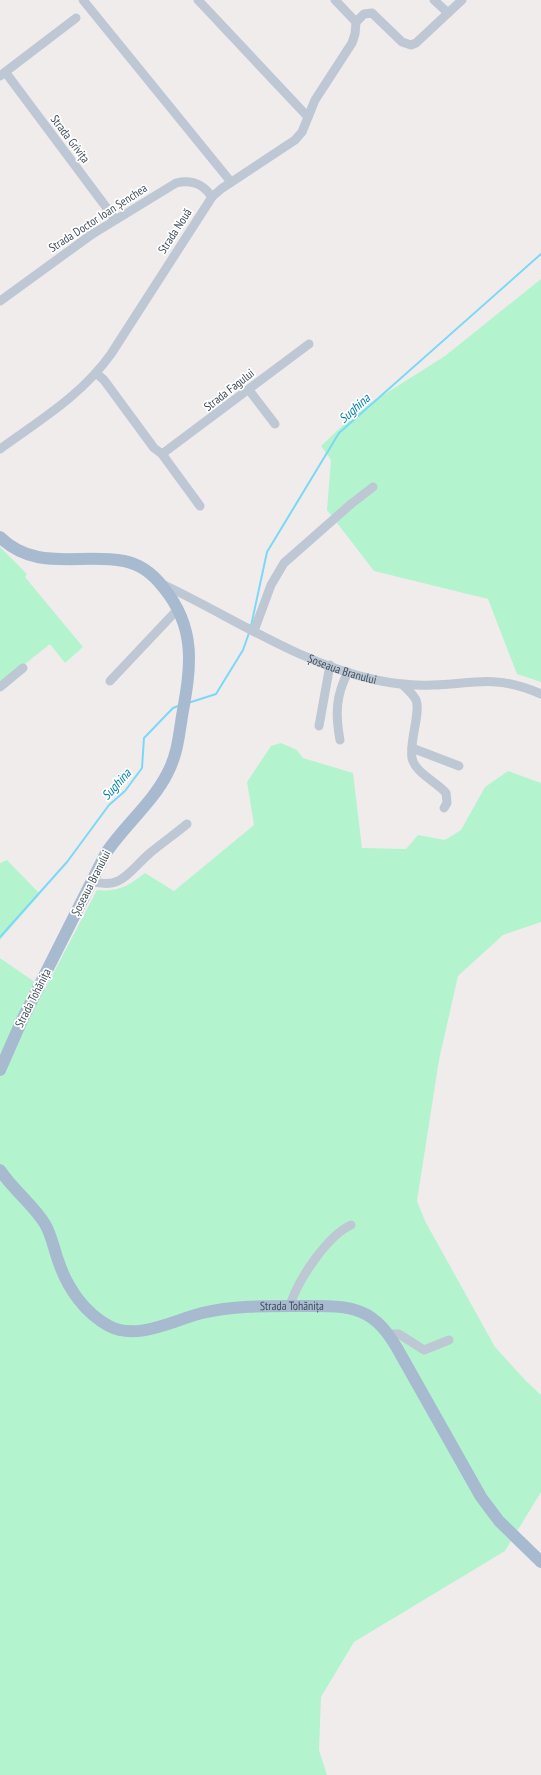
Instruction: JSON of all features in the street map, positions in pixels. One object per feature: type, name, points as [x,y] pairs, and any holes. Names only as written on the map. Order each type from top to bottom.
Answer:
[{"type":"main road","name":"Șoseaua Branului","points":[[0,537],[15,550],[31,556],[52,559],[113,559],[129,562],[143,568],[159,582],[178,609],[185,624],[188,640],[189,670],[184,709],[176,750],[167,774],[154,793],[116,837],[91,881],[69,926]]},
{"type":"main road","name":"Strada Tohănița","points":[[0,1070],[22,1020],[69,926]]},
{"type":"main road","name":"Strada Tohănița","points":[[0,1170],[44,1223],[65,1278],[78,1299],[91,1314],[109,1326],[124,1331],[133,1331],[229,1308],[290,1306],[344,1308],[354,1310],[371,1317],[388,1334],[484,1501],[499,1521],[541,1562]]},
{"type":"street","points":[[83,0],[231,182]]},
{"type":"street","points":[[198,0],[308,117]]},
{"type":"street","points":[[335,0],[356,22],[364,14],[372,13],[402,42],[411,45],[416,43],[462,0]]},
{"type":"street","points":[[434,0],[448,14]]},
{"type":"street","points":[[3,75],[76,18]]},
{"type":"street","name":"Strada Nouă","points":[[0,449],[72,397],[96,373],[111,354],[212,197],[231,182],[296,140],[302,132],[315,100],[352,42],[355,34],[356,22]]},
{"type":"street","name":"Strada Grivița","points":[[3,75],[116,219]]},
{"type":"street","name":"Strada Doctor Ioan Șenchea","points":[[0,301],[91,235],[169,186],[183,181],[198,183],[206,189],[212,197]]},
{"type":"street","name":"Strada Fagului","points":[[162,454],[309,344]]},
{"type":"street","points":[[96,373],[104,380],[154,448],[162,454],[200,506]]},
{"type":"street","points":[[249,390],[275,424]]},
{"type":"street","points":[[254,631],[271,585],[284,563],[356,499],[373,487]]},
{"type":"street","name":"Șoseaua Branului","points":[[159,582],[284,648],[348,672],[402,684],[434,685],[496,682],[518,686],[541,694]]},
{"type":"street","points":[[110,681],[178,609]]},
{"type":"street","points":[[319,726],[330,665]]},
{"type":"street","points":[[0,687],[23,668]]},
{"type":"street","points":[[340,740],[337,722],[337,701],[342,684],[348,672]]},
{"type":"street","points":[[402,684],[412,695],[418,705],[412,758],[417,767],[446,793],[447,802],[444,808]]},
{"type":"street","points":[[412,748],[459,766]]},
{"type":"street","points":[[91,881],[106,884],[121,880],[151,852],[187,824]]},
{"type":"street","points":[[290,1306],[298,1284],[328,1242],[334,1235],[351,1225]]},
{"type":"street","points":[[388,1334],[400,1334],[424,1350],[449,1340]]},
{"type":"green space","points":[[541,279],[541,682],[517,674],[488,599],[374,571],[327,510],[331,460],[321,446],[358,411],[445,356]]},
{"type":"green space","points":[[0,547],[27,574],[25,577],[83,647],[65,663],[50,644],[0,684]]},
{"type":"green space","points":[[281,743],[297,750],[303,758],[353,773],[362,848],[406,849],[418,835],[445,840],[461,830],[485,787],[508,771],[541,783],[541,922],[503,935],[458,976],[439,1060],[417,1201],[425,1221],[495,1347],[541,1395],[541,1492],[505,1551],[354,1642],[321,1697],[319,1750],[327,1775],[0,1775],[0,958],[45,989],[97,890],[111,890],[123,887],[145,873],[174,891],[254,825],[247,782],[271,746]]},
{"type":"green space","points":[[7,860],[40,894],[0,940],[0,863]]},
{"type":"waterway","name":"Sughina","points":[[251,626],[267,552],[339,433],[541,254]]},
{"type":"waterway","name":"Sughina","points":[[188,703],[216,694],[243,650],[249,633]]},
{"type":"waterway","name":"Sughina","points":[[0,937],[67,862],[109,805],[125,791],[142,768],[144,738],[173,708],[178,706]]}]
